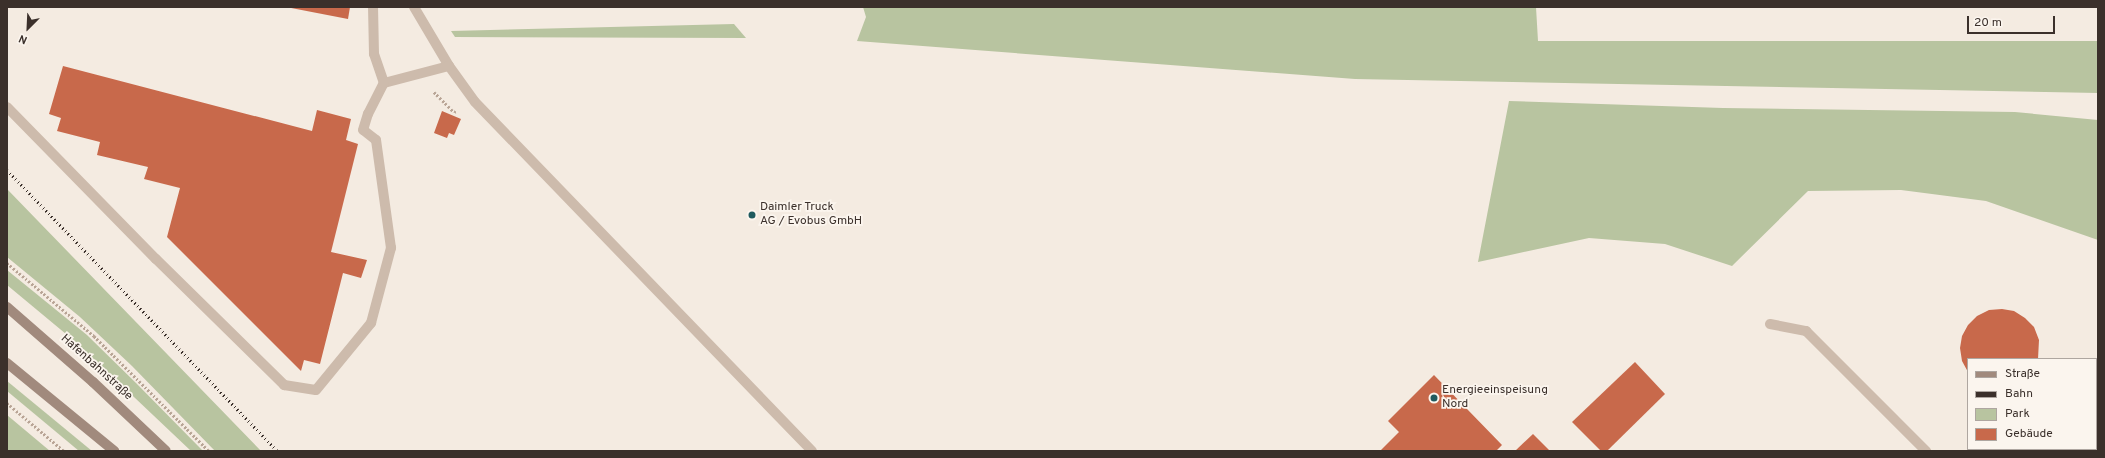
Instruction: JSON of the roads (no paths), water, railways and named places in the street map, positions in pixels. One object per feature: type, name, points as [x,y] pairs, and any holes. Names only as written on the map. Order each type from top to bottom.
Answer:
[{"type":"main road","name":"Hafenbahnstraße","points":[[7,307],[93,382],[166,451]]},
{"type":"main road","points":[[7,363],[114,451]]},
{"type":"lane","points":[[7,107],[156,259],[284,385],[316,390],[372,323],[391,248],[376,140],[363,130],[368,114],[384,83],[374,54],[373,7]]},
{"type":"lane","points":[[414,7],[449,66],[474,102],[812,451]]},
{"type":"lane","points":[[384,83],[449,66]]},
{"type":"lane","points":[[1770,324],[1806,331],[1926,451]]},
{"type":"railway","points":[[7,170],[277,451]]},
{"type":"place","name":"Daimler Truck AG / Evobus GmbH","points":[[752,215]]},
{"type":"place","name":"Energieeinspeisung Nord","points":[[1434,398]]}]
